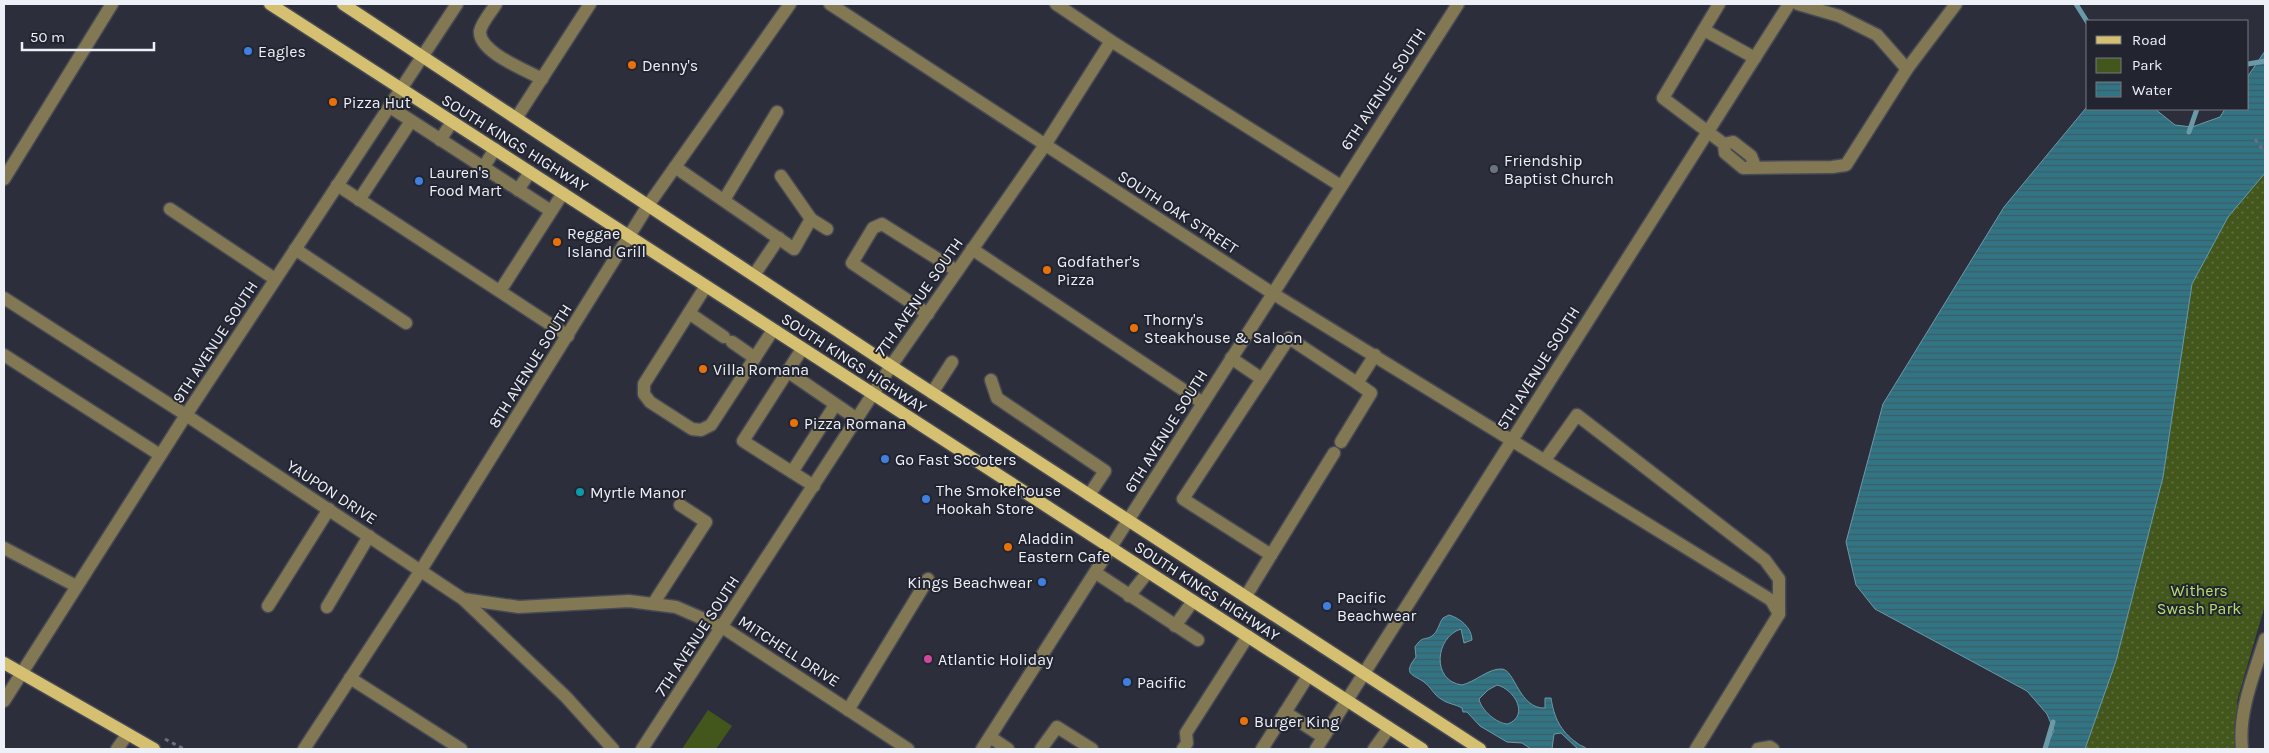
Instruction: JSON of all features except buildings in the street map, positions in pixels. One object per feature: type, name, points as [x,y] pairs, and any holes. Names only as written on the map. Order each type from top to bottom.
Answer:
[{"type":"main road","name":"SOUTH KINGS HIGHWAY","points":[[270,4],[1422,749]]},
{"type":"main road","name":"SOUTH KINGS HIGHWAY","points":[[343,4],[649,204],[932,393],[1480,749]]},
{"type":"main road","points":[[4,663],[126,735],[154,749]]},
{"type":"street","points":[[4,179],[112,4]]},
{"type":"street","name":"9TH AVENUE SOUTH","points":[[4,700],[186,415],[457,4]]},
{"type":"street","points":[[496,4],[480,29],[481,38],[489,50],[542,79]]},
{"type":"street","points":[[516,117],[590,4]]},
{"type":"street","name":"8TH AVENUE SOUTH","points":[[304,749],[421,570],[631,236],[649,204],[790,4]]},
{"type":"street","name":"SOUTH OAK STREET","points":[[830,4],[1272,293],[1771,600],[1780,614]]},
{"type":"street","points":[[1056,4],[1111,41],[1341,186]]},
{"type":"street","name":"6TH AVENUE SOUTH","points":[[982,749],[1458,4]]},
{"type":"street","points":[[1719,4],[1663,98],[1724,144],[1725,153],[1743,168],[1755,166],[1832,167],[1846,165],[1907,68],[1956,4]]},
{"type":"street","name":"5TH AVENUE SOUTH","points":[[1316,749],[1789,4]]},
{"type":"street","points":[[1798,4],[1839,16],[1877,35],[1907,68]]},
{"type":"street","points":[[1704,30],[1755,58]]},
{"type":"street","name":"7TH AVENUE SOUTH","points":[[642,749],[891,366],[1045,145],[1111,41]]},
{"type":"street","points":[[390,107],[551,211]]},
{"type":"street","points":[[724,200],[778,112]]},
{"type":"street","points":[[359,200],[411,121]]},
{"type":"street","points":[[440,140],[452,122]]},
{"type":"street","points":[[484,168],[495,149]]},
{"type":"street","points":[[676,167],[794,249],[811,219]]},
{"type":"street","points":[[518,190],[530,172]]},
{"type":"street","points":[[781,176],[811,219],[827,229]]},
{"type":"street","points":[[337,186],[568,336]]},
{"type":"street","points":[[500,291],[563,193]]},
{"type":"street","points":[[170,209],[275,279]]},
{"type":"street","points":[[928,314],[852,263],[873,228],[882,224],[956,271]]},
{"type":"street","points":[[754,275],[779,238]]},
{"type":"street","points":[[295,249],[406,323]]},
{"type":"street","points":[[972,249],[1203,403]]},
{"type":"street","points":[[706,286],[644,384],[644,394],[650,402],[692,429],[700,430],[711,425],[773,330]]},
{"type":"street","name":"YAUPON DRIVE","points":[[4,298],[186,415],[463,598],[566,697],[614,749]]},
{"type":"street","points":[[689,313],[755,358]]},
{"type":"street","points":[[1246,596],[1270,554],[1333,455],[1337,460],[1348,441],[1342,439],[1371,393],[1289,338],[1183,499],[1270,554]]},
{"type":"street","points":[[802,349],[743,441],[814,486]]},
{"type":"street","points":[[4,355],[160,455]]},
{"type":"street","points":[[1357,383],[1375,355]]},
{"type":"street","points":[[1231,358],[1262,379]]},
{"type":"street","points":[[932,393],[952,362]]},
{"type":"street","points":[[788,371],[857,420]]},
{"type":"street","points":[[991,380],[997,398],[1105,471],[1088,495]]},
{"type":"street","points":[[792,472],[835,405]]},
{"type":"street","points":[[1545,460],[1577,415],[1765,560],[1779,579],[1780,614],[1696,749]]},
{"type":"street","points":[[653,604],[706,522],[680,506]]},
{"type":"street","points":[[268,606],[329,509]]},
{"type":"street","points":[[327,607],[369,536]]},
{"type":"street","points":[[4,548],[76,586]]},
{"type":"street","points":[[1129,596],[1148,572]]},
{"type":"street","points":[[1096,573],[1198,640]]},
{"type":"street","points":[[848,710],[928,579]]},
{"type":"street","name":"MITCHELL DRIVE","points":[[463,598],[519,608],[629,601],[676,607],[722,627],[908,749]]},
{"type":"street","points":[[1176,626],[1193,601]]},
{"type":"street","points":[[1189,747],[1186,733],[1248,636]]},
{"type":"street","points":[[2242,749],[2241,735],[2244,707],[2265,639]]},
{"type":"street","points":[[1262,749],[1308,676]]},
{"type":"street","points":[[350,678],[461,749]]},
{"type":"street","points":[[1285,712],[1323,737]]},
{"type":"street","points":[[1041,749],[1057,727],[1092,749]]},
{"type":"street","points":[[1374,749],[1388,728]]},
{"type":"street","points":[[117,749],[126,735]]},
{"type":"street","points":[[990,737],[1008,749]]},
{"type":"street","points":[[1758,749],[1770,747],[1773,749]]},
{"type":"path","points":[[2255,139],[2265,153]]},
{"type":"green space","name":"Withers Swash Park","points":[[2265,173],[2265,605],[2237,701],[2244,749],[2085,749],[2116,661],[2163,477],[2192,284],[2228,217]]},
{"type":"green space","points":[[708,710],[732,726],[716,749],[682,749]]},
{"type":"water","points":[[2265,51],[2265,173],[2228,217],[2192,284],[2163,477],[2116,661],[2085,749],[2044,749],[2054,731],[2047,714],[2027,691],[1875,609],[1856,585],[1846,542],[1883,404],[2004,207],[2086,108],[2086,110],[2156,110],[2175,125],[2192,127],[2220,117],[2224,110],[2249,110],[2249,75]]},
{"type":"water","points":[[1449,615],[1461,621],[1470,631],[1472,640],[1464,643],[1461,629],[1452,634],[1446,641],[1440,658],[1441,668],[1445,676],[1452,682],[1462,685],[1497,669],[1507,671],[1523,696],[1536,707],[1545,708],[1545,698],[1551,698],[1556,717],[1566,734],[1587,749],[1578,749],[1561,733],[1554,734],[1552,749],[1531,749],[1522,743],[1507,742],[1480,726],[1467,712],[1463,712],[1462,708],[1441,699],[1426,684],[1413,675],[1409,671],[1416,657],[1415,647],[1422,640],[1434,634],[1443,618]],"holes":[[[1497,685],[1503,687],[1514,697],[1519,709],[1515,720],[1508,724],[1499,722],[1490,716],[1483,708],[1479,699],[1488,690]]]},
{"type":"waterway","points":[[2076,4],[2086,20]]},
{"type":"waterway","points":[[2249,64],[2265,61]]},
{"type":"waterway","points":[[2189,132],[2197,110]]},
{"type":"waterway","points":[[2045,749],[2053,722]]},
{"type":"place","name":"Eagles","points":[[248,51]]},
{"type":"place","name":"Denny's","points":[[632,65]]},
{"type":"place","name":"Pizza Hut","points":[[333,102]]},
{"type":"place","name":"Friendship Baptist Church","points":[[1494,169]]},
{"type":"place","name":"Lauren's Food Mart","points":[[419,181]]},
{"type":"place","name":"Reggae Island Grill","points":[[557,242]]},
{"type":"place","name":"Godfather's Pizza","points":[[1047,270]]},
{"type":"place","name":"Thorny's Steakhouse & Saloon","points":[[1134,328]]},
{"type":"place","name":"Villa Romana","points":[[703,369]]},
{"type":"place","name":"Pizza Romana","points":[[794,423]]},
{"type":"place","name":"Go Fast Scooters","points":[[885,459]]},
{"type":"place","name":"Myrtle Manor","points":[[580,492]]},
{"type":"place","name":"The Smokehouse Hookah Store","points":[[926,499]]},
{"type":"place","name":"Aladdin Eastern Cafe","points":[[1008,547]]},
{"type":"place","name":"Kings Beachwear","points":[[1042,582]]},
{"type":"place","name":"Pacific Beachwear","points":[[1327,606]]},
{"type":"place","name":"Atlantic Holiday","points":[[928,659]]},
{"type":"place","name":"Pacific","points":[[1127,682]]},
{"type":"place","name":"Burger King","points":[[1244,721]]}]
